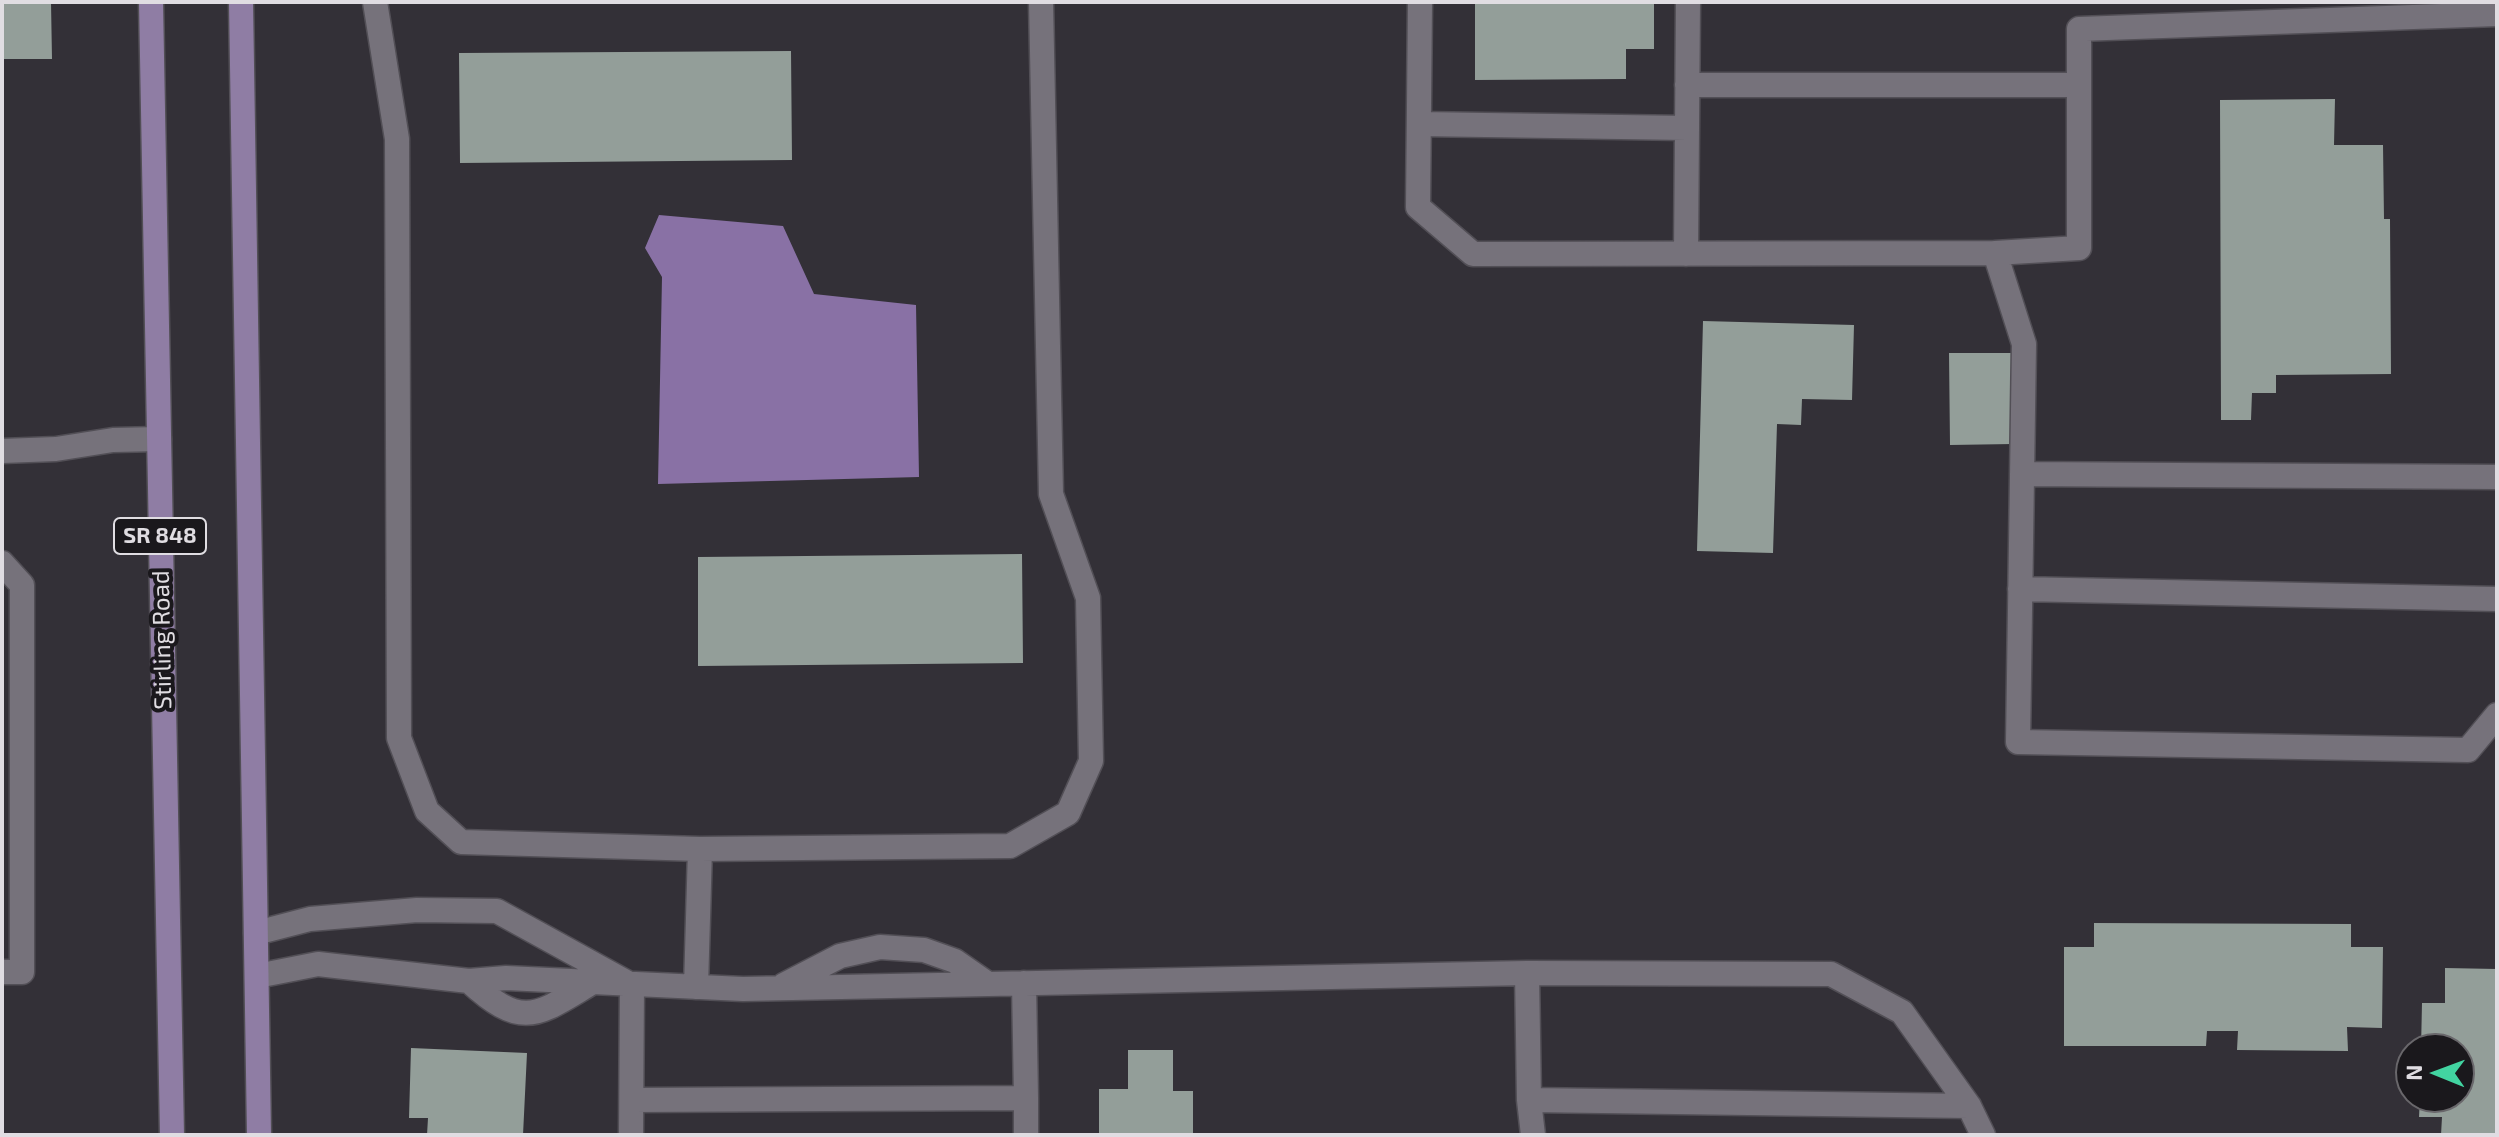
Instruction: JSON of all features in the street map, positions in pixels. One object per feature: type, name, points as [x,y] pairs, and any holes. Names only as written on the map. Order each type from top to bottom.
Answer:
[{"type":"main road","name":"Stirling Road","points":[[151,2],[172,1135]]},
{"type":"main road","points":[[241,2],[259,1135]]},
{"type":"lane","points":[[375,2],[397,139],[399,738],[427,811],[461,842],[700,849],[1010,846],[1068,813],[1091,761],[1088,598],[1051,494],[1041,2]]},
{"type":"lane","points":[[1420,2],[1418,207],[1473,254],[1995,253],[2079,248],[2079,29],[2497,14]]},
{"type":"lane","points":[[1686,254],[1688,2]]},
{"type":"lane","points":[[1687,85],[2079,85]]},
{"type":"lane","points":[[1419,124],[1687,128]]},
{"type":"lane","points":[[1995,253],[2024,344],[2018,742],[2468,750],[2497,715]]},
{"type":"lane","points":[[2,451],[56,449],[113,440],[159,439]]},
{"type":"lane","points":[[2022,474],[2497,477]]},
{"type":"lane","points":[[2,563],[22,585],[22,972],[2,972]]},
{"type":"lane","points":[[2020,589],[2497,599]]},
{"type":"lane","points":[[696,987],[700,849]]},
{"type":"lane","points":[[256,933],[310,919],[417,910],[497,911],[632,985]]},
{"type":"lane","points":[[778,989],[840,956],[880,947],[924,950],[955,961],[988,984]]},
{"type":"lane","points":[[257,976],[318,964],[469,981],[506,978],[778,989],[1527,973],[1831,974],[1902,1012],[1969,1106],[1983,1135]]},
{"type":"lane","points":[[1527,973],[1529,1100],[1533,1135]]},
{"type":"lane","points":[[469,981],[492,1002],[521,1013],[539,1014],[593,982]]},
{"type":"lane","points":[[1024,983],[1026,1135]]},
{"type":"lane","points":[[631,1135],[632,985]]},
{"type":"lane","points":[[632,1100],[1026,1098]]},
{"type":"lane","points":[[1529,1100],[1969,1106]]},
{"type":"shaded area","points":[[659,215],[783,226],[814,294],[916,305],[919,477],[658,484],[662,277],[645,248]]},
{"type":"building","points":[[2,2],[51,2],[52,59],[2,59]]},
{"type":"building","points":[[1475,2],[1654,2],[1654,49],[1626,49],[1626,79],[1475,80]]},
{"type":"building","points":[[791,51],[792,160],[460,163],[459,53]]},
{"type":"building","points":[[2335,99],[2334,145],[2383,145],[2384,219],[2390,219],[2391,374],[2276,375],[2276,393],[2252,393],[2251,420],[2221,420],[2220,100]]},
{"type":"building","points":[[1703,321],[1854,325],[1852,400],[1802,399],[1801,425],[1777,424],[1773,553],[1697,551]]},
{"type":"building","points":[[1949,353],[2012,353],[2013,444],[1950,445]]},
{"type":"building","points":[[1022,554],[1023,663],[698,666],[698,557]]},
{"type":"building","points":[[2094,923],[2351,924],[2351,947],[2383,947],[2382,1028],[2347,1027],[2348,1051],[2237,1050],[2238,1031],[2207,1031],[2206,1046],[2064,1046],[2064,947],[2094,947]]},
{"type":"building","points":[[2445,968],[2497,969],[2497,1135],[2441,1135],[2442,1117],[2419,1117],[2419,1113],[2475,1113],[2475,1033],[2421,1033],[2422,1003],[2445,1003]]},
{"type":"building","points":[[411,1048],[527,1053],[523,1135],[427,1135],[428,1118],[409,1118]]},
{"type":"building","points":[[1128,1050],[1173,1050],[1173,1091],[1193,1091],[1193,1135],[1099,1135],[1099,1089],[1128,1089]]}]
